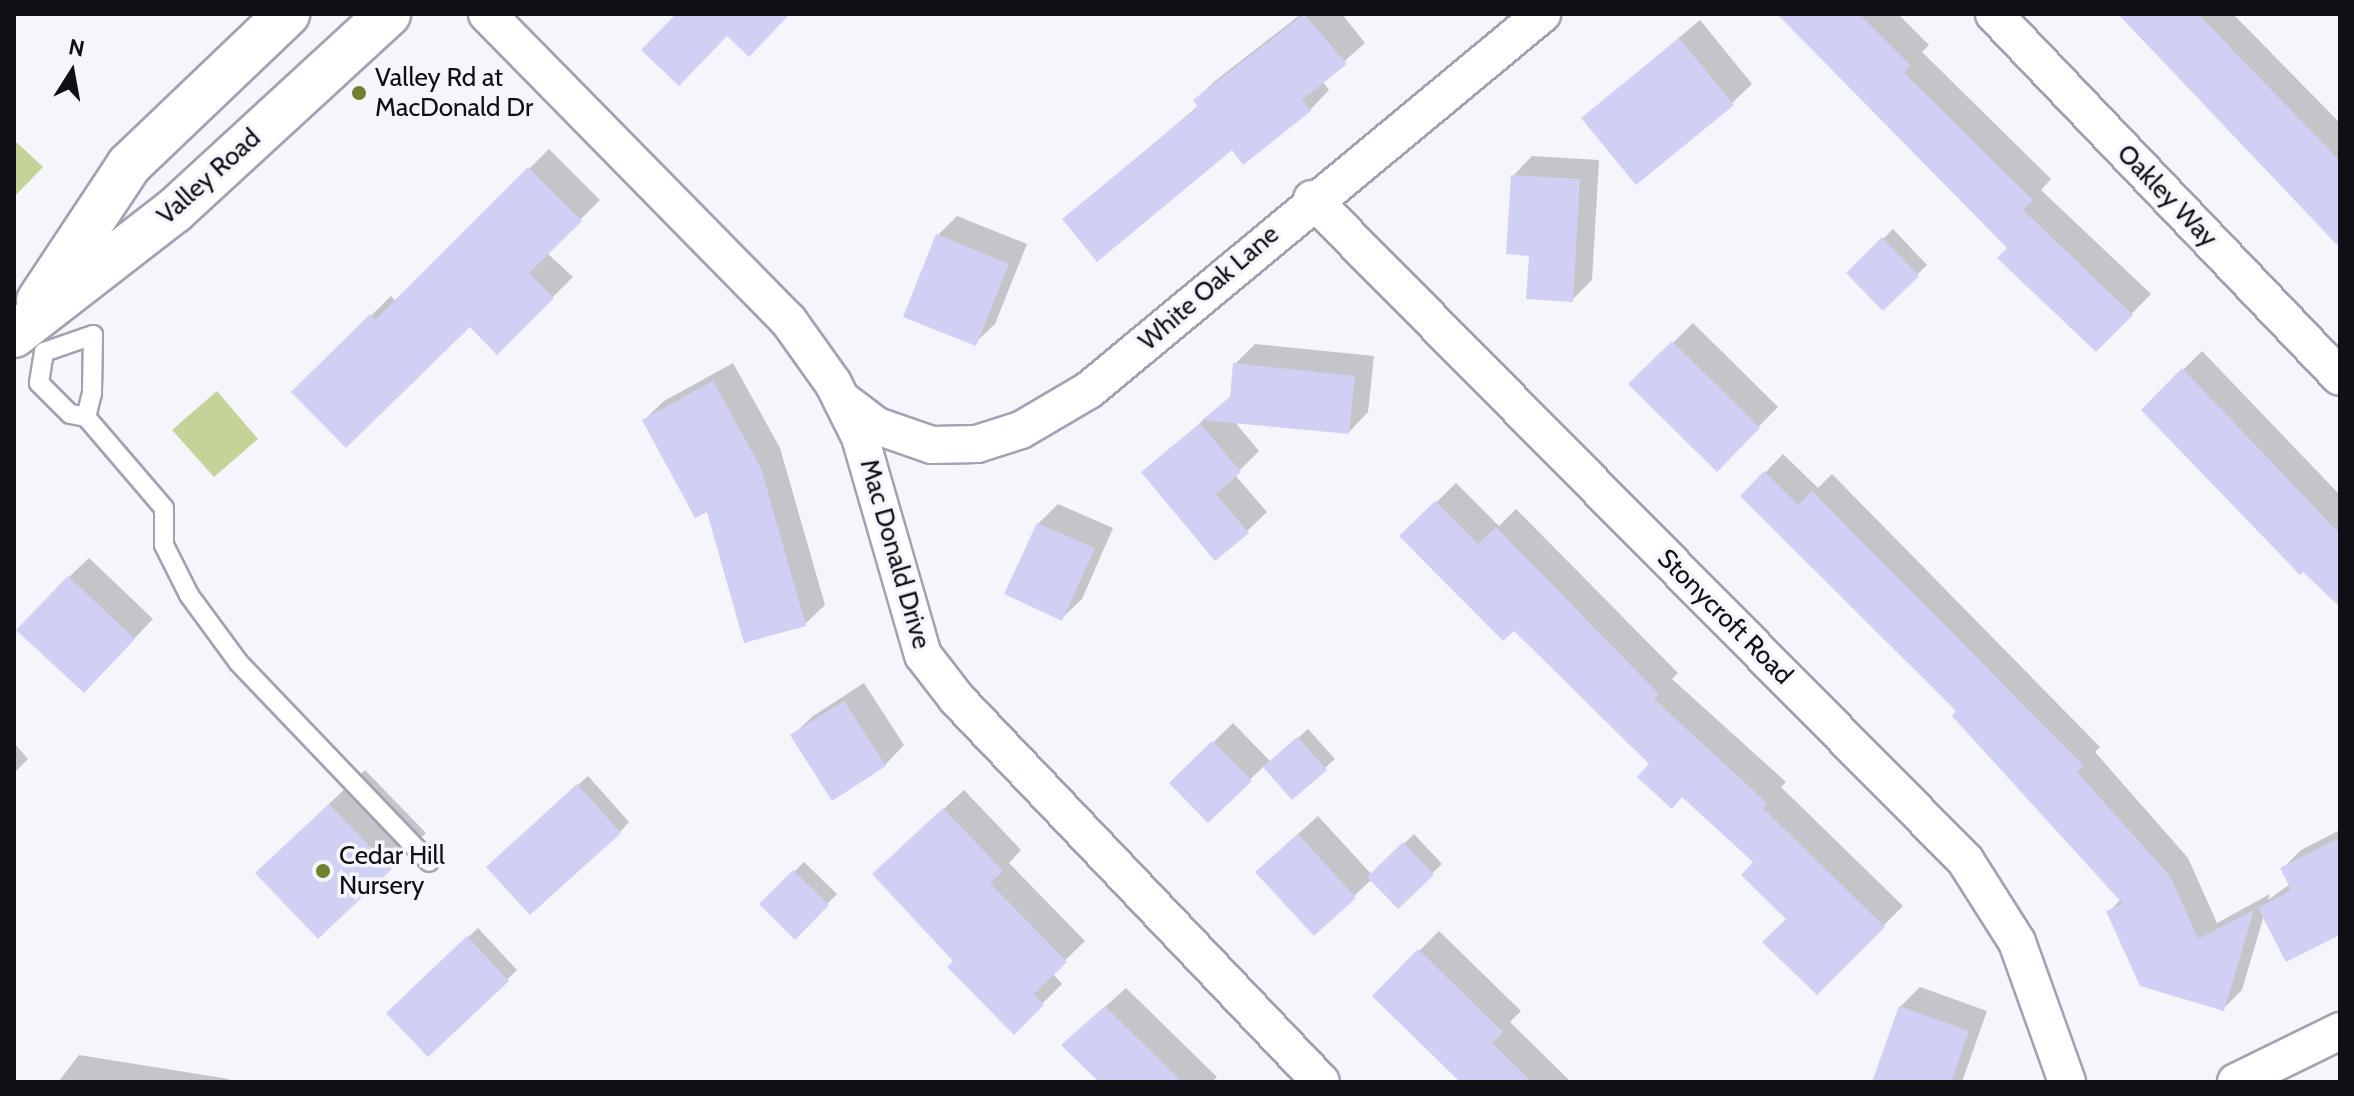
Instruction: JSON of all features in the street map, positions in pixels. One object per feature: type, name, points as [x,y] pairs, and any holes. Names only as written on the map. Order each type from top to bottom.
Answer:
[{"type":"main road","points":[[26,339],[129,165],[287,14]]},
{"type":"main road","name":"Valley Road","points":[[26,339],[174,211],[388,14]]},
{"type":"street","name":"Mac Donald Drive","points":[[487,14],[788,320],[841,398],[876,483],[886,539],[923,655],[1008,758],[1321,1082]]},
{"type":"street","name":"White Oak Lane","points":[[841,398],[877,426],[932,445],[977,444],[1021,430],[1089,390],[1312,199],[1542,14]]},
{"type":"street","name":"Oakley Way","points":[[1994,14],[2340,377]]},
{"type":"street","name":"Stonycroft Road","points":[[1312,199],[1965,860],[2017,942],[2067,1082]]},
{"type":"street","points":[[2236,1082],[2340,1031]]},
{"type":"lane","points":[[86,417],[92,393],[93,335],[26,339],[39,383],[70,414],[86,417],[164,508],[164,545],[189,595],[239,663],[429,862]]},
{"type":"green space","points":[[14,140],[43,167],[14,197]]},
{"type":"green space","points":[[217,391],[258,439],[214,477],[172,430]]},
{"type":"building","points":[[676,14],[790,14],[749,57],[727,36],[679,86],[641,50]]},
{"type":"building","points":[[1304,14],[1347,64],[1302,100],[1311,111],[1243,165],[1232,150],[1097,262],[1062,219],[1198,107],[1193,100]]},
{"type":"building","points":[[1777,14],[1859,14],[1911,66],[1904,73],[2033,200],[2023,210],[2133,315],[2096,352],[1997,258],[2007,248]]},
{"type":"building","points":[[2118,14],[2198,14],[2340,161],[2340,248]]},
{"type":"building","points":[[1679,38],[1734,105],[1636,185],[1581,118]]},
{"type":"building","points":[[528,167],[582,221],[529,273],[554,298],[497,355],[470,327],[346,448],[291,392],[370,314],[375,320]]},
{"type":"building","points":[[1511,175],[1580,179],[1573,302],[1526,299],[1529,256],[1506,254]]},
{"type":"building","points":[[936,234],[1009,264],[976,346],[903,317]]},
{"type":"building","points":[[1882,237],[1919,276],[1883,311],[1846,273]]},
{"type":"building","points":[[1672,341],[1760,428],[1717,472],[1628,384]]},
{"type":"building","points":[[1233,363],[1355,376],[1349,434],[1202,420],[1230,397]]},
{"type":"building","points":[[2182,368],[2340,534],[2340,607],[2303,572],[2300,575],[2141,410]]},
{"type":"building","points":[[713,381],[761,468],[806,626],[744,643],[707,512],[695,518],[642,420]]},
{"type":"building","points":[[1200,423],[1241,472],[1216,494],[1249,533],[1215,561],[1141,472]]},
{"type":"building","points":[[1764,471],[1798,505],[1812,491],[2084,766],[2077,772],[2170,876],[2198,939],[2254,910],[2224,1011],[2140,986],[2106,911],[2123,904],[1952,716],[1956,711],[1740,496]]},
{"type":"building","points":[[1435,501],[1478,544],[1496,527],[1659,694],[1654,699],[1767,803],[1763,808],[1885,927],[1817,995],[1762,942],[1786,919],[1741,875],[1753,862],[1682,797],[1672,809],[1637,777],[1649,764],[1514,631],[1503,641],[1399,536]]},
{"type":"building","points":[[1037,523],[1095,548],[1062,621],[1004,594]]},
{"type":"building","points":[[68,576],[135,639],[84,693],[16,630]]},
{"type":"building","points":[[844,701],[886,766],[832,801],[790,735]]},
{"type":"building","points":[[1297,737],[1327,770],[1292,800],[1263,767]]},
{"type":"building","points":[[1212,741],[1252,781],[1208,823],[1169,783]]},
{"type":"building","points":[[577,784],[621,833],[530,915],[486,867]]},
{"type":"building","name":"Cedar Hill Nursery","points":[[329,804],[392,869],[318,939],[255,873]]},
{"type":"building","points":[[943,808],[1003,871],[990,883],[1067,962],[1034,994],[1044,1005],[1014,1035],[947,967],[953,961],[872,874]]},
{"type":"building","points":[[1298,834],[1356,898],[1314,936],[1255,872]]},
{"type":"building","points":[[2340,837],[2340,935],[2286,962],[2258,908],[2291,890],[2280,868]]},
{"type":"building","points":[[1403,842],[1434,875],[1398,909],[1367,877]]},
{"type":"building","points":[[793,870],[829,905],[795,940],[759,904]]},
{"type":"building","points":[[467,936],[509,981],[428,1057],[386,1013]]},
{"type":"building","points":[[1418,949],[1503,1032],[1492,1043],[1532,1082],[1460,1082],[1372,996]]},
{"type":"building","points":[[1105,1006],[1182,1082],[1099,1082],[1061,1045]]},
{"type":"building","points":[[1899,1006],[1969,1031],[1951,1082],[1872,1082]]},
{"type":"place","name":"Valley Rd at MacDonald Dr","points":[[359,93]]},
{"type":"place","name":"Cedar Hill Nursery","points":[[323,871]]}]
